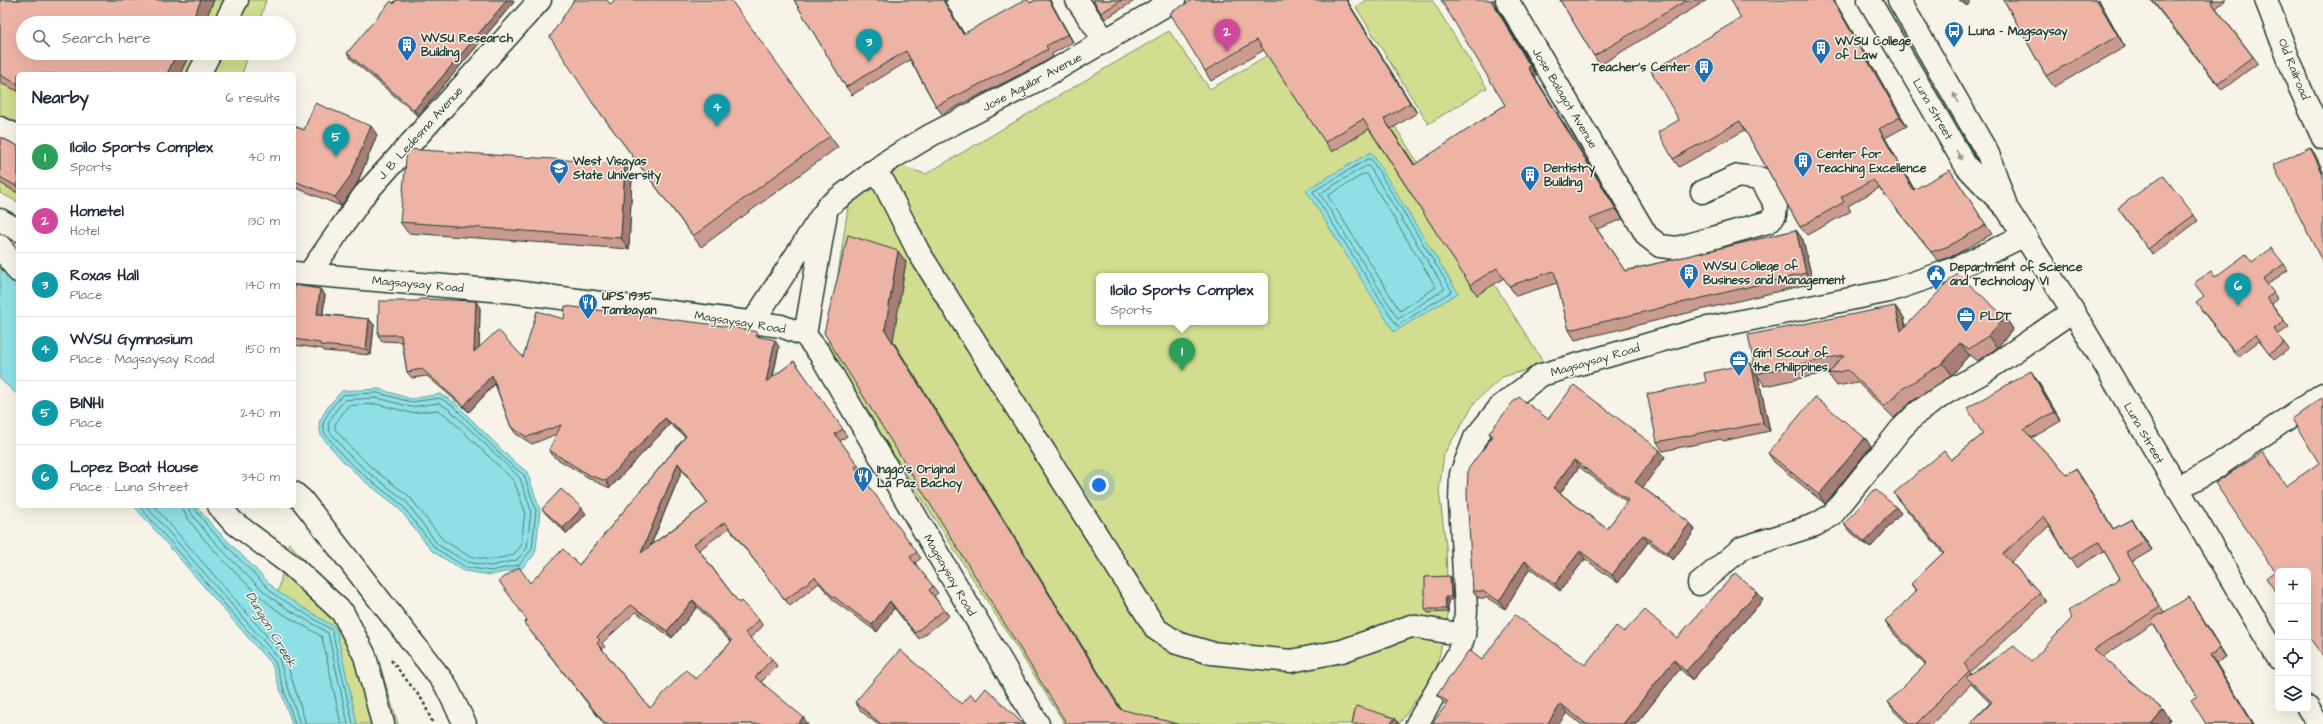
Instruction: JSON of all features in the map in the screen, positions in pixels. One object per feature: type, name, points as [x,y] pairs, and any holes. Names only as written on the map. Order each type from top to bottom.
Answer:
[{"type":"street","points":[[229,16],[237,0]]},
{"type":"street","name":"J. B. Ledesma Avenue","points":[[302,273],[364,195],[540,0]]},
{"type":"street","points":[[1077,0],[1105,41]]},
{"type":"street","name":"Jose Aguilar Avenue","points":[[753,322],[826,207],[871,172],[889,160],[1105,41],[1174,0]]},
{"type":"street","name":"Jose Balagot Avenue","points":[[1507,0],[1647,236],[1660,246],[1677,248],[1768,222],[1775,215],[1776,206],[1761,179],[1738,176],[1702,192]]},
{"type":"street","name":"Luna Street","points":[[1869,0],[1966,166],[2007,209],[2074,311],[2177,489],[2275,653]]},
{"type":"street","name":"Luna Street","points":[[1899,0],[1988,154],[2007,209]]},
{"type":"street","name":"Old Railroad","points":[[2266,0],[2300,88],[2323,138]]},
{"type":"street","points":[[200,72],[206,60]]},
{"type":"street","points":[[0,128],[16,135]]},
{"type":"street","points":[[871,172],[884,183],[918,250],[1156,629],[1178,643],[1211,653],[1291,661],[1342,652],[1411,626],[1464,635]]},
{"type":"street","points":[[805,335],[826,207]]},
{"type":"street","points":[[0,220],[16,229]]},
{"type":"street","name":"Magsaysay Road","points":[[1417,724],[1458,654],[1464,635],[1466,610],[1460,502],[1461,474],[1475,438],[1501,406],[1541,376],[1698,330],[1889,291],[1957,268],[2025,235]]},
{"type":"street","points":[[0,246],[16,268]]},
{"type":"street","name":"Magsaysay Road","points":[[302,273],[515,292],[781,326],[805,335],[820,354],[1038,724]]},
{"type":"street","points":[[1699,584],[1742,548],[1815,525],[1832,515],[1901,429],[1918,412],[1949,391],[1984,372],[2074,311]]},
{"type":"street","points":[[2177,489],[2215,468],[2323,394]]},
{"type":"street","points":[[296,495],[302,500],[445,684],[465,724]]},
{"type":"street","points":[[221,508],[233,522],[291,565],[343,613],[365,656],[382,724]]},
{"type":"street","points":[[2310,712],[2318,724]]},
{"type":"green space","points":[[0,0],[266,0],[261,16],[16,16],[16,60],[247,60],[243,72],[16,72],[16,201],[0,193]]},
{"type":"green space","points":[[1367,0],[1432,0],[1487,88],[1428,124],[1356,7]]},
{"type":"green space","points":[[1328,20],[1545,365],[1502,377],[1475,402],[1444,454],[1439,491],[1446,546],[1448,615],[1436,671],[1399,724],[1065,724],[827,349],[849,200],[900,166],[926,174],[1169,31],[1210,89]]},
{"type":"green space","points":[[289,543],[343,603],[374,647],[398,724],[357,724],[353,708],[278,592]]},
{"type":"water","points":[[1371,152],[1458,293],[1394,332],[1306,190]]},
{"type":"water","points":[[0,266],[16,287],[16,393],[0,379]]},
{"type":"water","points":[[379,389],[411,399],[440,394],[455,403],[512,460],[527,472],[540,510],[536,549],[534,555],[522,568],[491,575],[464,571],[432,551],[398,507],[363,480],[342,460],[321,436],[319,422],[329,405],[342,391]]},
{"type":"water","name":"Dungon Creek","points":[[136,508],[198,508],[212,525],[278,592],[336,628],[357,724],[292,724],[272,665]]},
{"type":"building","points":[[0,0],[201,0],[194,16],[16,16],[16,60],[174,60],[168,72],[16,72],[16,83],[0,75]]},
{"type":"building","points":[[396,0],[507,0],[414,110],[347,53],[391,1],[394,4]]},
{"type":"building","points":[[574,0],[607,0],[610,4],[615,0],[731,0],[830,136],[693,236],[592,102],[550,37]]},
{"type":"building","points":[[794,0],[943,0],[963,34],[1025,0],[1028,0],[1030,3],[1036,0],[1049,0],[1068,34],[1046,46],[1048,49],[1034,57],[936,106],[906,51],[846,87]]},
{"type":"building","points":[[1093,0],[1122,0],[1101,13]]},
{"type":"building","points":[[1192,0],[1346,0],[1410,103],[1384,119],[1414,165],[1505,105],[1441,0],[1491,0],[1530,66],[1528,67],[1616,209],[1590,219],[1625,271],[1796,230],[1806,273],[1569,330],[1554,271],[1509,286],[1497,268],[1470,285],[1363,119],[1325,142],[1257,40],[1205,71],[1170,13]]},
{"type":"building","points":[[1560,0],[1687,0],[1594,56]]},
{"type":"building","points":[[1731,0],[1833,0],[1900,117],[1879,129],[1913,190],[1950,170],[1986,225],[1949,246],[1931,252],[1873,180],[1841,197],[1844,202],[1800,227],[1740,121],[1673,159],[1658,132],[1679,120],[1651,71],[1741,18]]},
{"type":"building","points":[[2004,0],[2097,0],[2118,36],[2046,76]]},
{"type":"building","points":[[2152,0],[2214,0],[2211,2],[2253,57],[2218,84]]},
{"type":"building","points":[[315,103],[371,126],[351,175],[335,197],[296,182],[296,127],[304,130]]},
{"type":"building","points":[[0,137],[16,145],[16,186],[0,177]]},
{"type":"building","points":[[2310,147],[2323,174],[2323,263],[2273,165]]},
{"type":"building","points":[[407,149],[625,164],[621,238],[400,222]]},
{"type":"building","points":[[2163,175],[2194,215],[2148,249],[2118,208]]},
{"type":"building","points":[[848,235],[898,251],[885,330],[1120,709],[1178,724],[1067,724],[824,333]]},
{"type":"building","points":[[2271,248],[2284,264],[2263,279],[2274,293],[2267,298],[2284,321],[2274,329],[2284,343],[2269,354],[2255,335],[2234,351],[2196,302],[2204,296],[2194,283],[2211,271],[2215,277],[2246,254],[2252,262]]},
{"type":"building","points":[[1957,273],[2005,317],[1988,336],[1969,349],[1960,343],[1943,363],[1902,389],[1885,406],[1848,370],[1828,374],[1844,355],[1756,374],[1748,335],[1895,306],[1901,331]]},
{"type":"building","points":[[296,285],[320,289],[317,314],[369,319],[366,349],[320,345],[320,343],[296,339]]},
{"type":"building","points":[[420,299],[476,301],[474,352],[498,330],[523,357],[537,311],[564,319],[565,306],[732,327],[757,332],[756,336],[775,340],[766,382],[794,361],[843,429],[835,434],[858,465],[855,467],[917,552],[910,557],[933,586],[929,590],[944,610],[915,633],[890,601],[872,625],[830,594],[815,577],[785,600],[725,522],[694,544],[739,603],[741,601],[759,620],[745,633],[772,659],[755,677],[803,717],[798,724],[605,724],[524,623],[527,620],[499,581],[519,567],[530,583],[563,549],[579,565],[686,436],[665,418],[606,481],[589,475],[549,450],[561,425],[527,437],[511,427],[492,375],[464,406],[422,369],[407,372],[401,335],[378,335],[379,301],[419,301]],"holes":[[[678,463],[708,503],[641,553]],[[693,600],[732,641],[696,679],[686,670],[650,708],[597,643],[600,640],[597,637],[631,605],[667,631]]]},
{"type":"building","points":[[1751,363],[1763,423],[1716,432],[1716,430],[1657,442],[1647,394],[1706,382],[1704,373]]},
{"type":"building","points":[[2031,371],[2054,412],[2024,430],[2067,474],[2076,469],[2113,529],[2132,519],[2145,541],[2126,552],[2160,607],[2094,649],[2163,710],[2151,724],[1970,724],[1992,702],[1966,677],[2014,646],[2031,662],[2072,618],[2068,611],[2120,578],[2099,542],[2070,559],[2044,516],[2003,554],[2040,593],[1964,663],[1969,671],[1916,724],[1910,724],[1888,702],[1926,664],[1885,622],[1917,590],[1911,584],[1944,552],[1894,493],[1944,451],[1951,460],[1983,434],[1967,408]]},
{"type":"building","points":[[1574,385],[1660,450],[1635,482],[1690,523],[1667,553],[1643,535],[1612,575],[1580,551],[1555,584],[1525,561],[1499,601],[1482,591],[1473,591],[1467,495],[1468,469],[1493,436],[1489,433],[1513,402],[1519,397],[1548,419]],"holes":[[[1574,460],[1628,500],[1607,529],[1553,488]]]},
{"type":"building","points":[[1815,397],[1865,438],[1819,495],[1768,453]]},
{"type":"building","points":[[2323,397],[2323,656],[2311,640],[2311,568],[2275,568],[2275,571],[2215,483],[2263,452],[2286,486],[2319,463],[2292,419]]},
{"type":"building","points":[[561,489],[582,508],[563,528],[542,509]]},
{"type":"building","points":[[1875,489],[1896,507],[1865,542],[1844,524]]},
{"type":"building","points":[[2275,571],[2275,591],[2266,578]]},
{"type":"building","points":[[1735,573],[1757,592],[1686,671],[1674,660],[1623,724],[1586,724],[1561,704],[1547,724],[1432,724],[1448,702],[1437,695],[1469,650],[1482,660],[1515,615],[1585,665],[1616,626],[1624,632],[1645,610],[1677,638]]},
{"type":"building","points":[[1450,576],[1451,597],[1445,597],[1446,609],[1425,609],[1425,577]]},
{"type":"building","points":[[2189,597],[2220,649],[2210,655],[2253,724],[2206,724],[2191,700],[2197,696],[2151,620]]},
{"type":"building","points":[[900,650],[962,704],[971,694],[976,700],[986,688],[1023,724],[881,724],[855,702]]},
{"type":"building","points":[[1356,706],[1395,718],[1390,724],[1352,724]]},
{"type":"place","name":"Luna - Magsaysay","points":[[1954,48]]},
{"type":"place","name":"Hometel","points":[[1227,52]]},
{"type":"place","name":"WVSU Research Building","points":[[407,62]]},
{"type":"place","name":"Roxas Hall","points":[[869,62]]},
{"type":"place","name":"WVSU College of Law","points":[[1821,65]]},
{"type":"place","name":"Teacher's Center","points":[[1704,84]]},
{"type":"place","name":"WVSU Gymnasium","points":[[717,127]]},
{"type":"place","name":"BINHI","points":[[336,157]]},
{"type":"place","name":"Center for Teaching Excellence","points":[[1803,178]]},
{"type":"place","name":"West Visayas State University","points":[[559,185]]},
{"type":"place","name":"Dentistry Building","points":[[1530,192]]},
{"type":"place","name":"WVSU College of Business and Management","points":[[1689,290]]},
{"type":"place","name":"Department of Science and Technology VI","points":[[1936,291]]},
{"type":"place","name":"Lopez Boat House","points":[[2238,306]]},
{"type":"place","name":"UPS 1935 Tambayan","points":[[588,320]]},
{"type":"place","name":"PLDT","points":[[1966,333]]},
{"type":"place","name":"Iloilo Sports Complex","points":[[1182,371]]},
{"type":"place","name":"Girl Scout of the Philippines","points":[[1739,377]]},
{"type":"place","name":"Inggo's Original La Paz Bachoy","points":[[863,493]]}]
